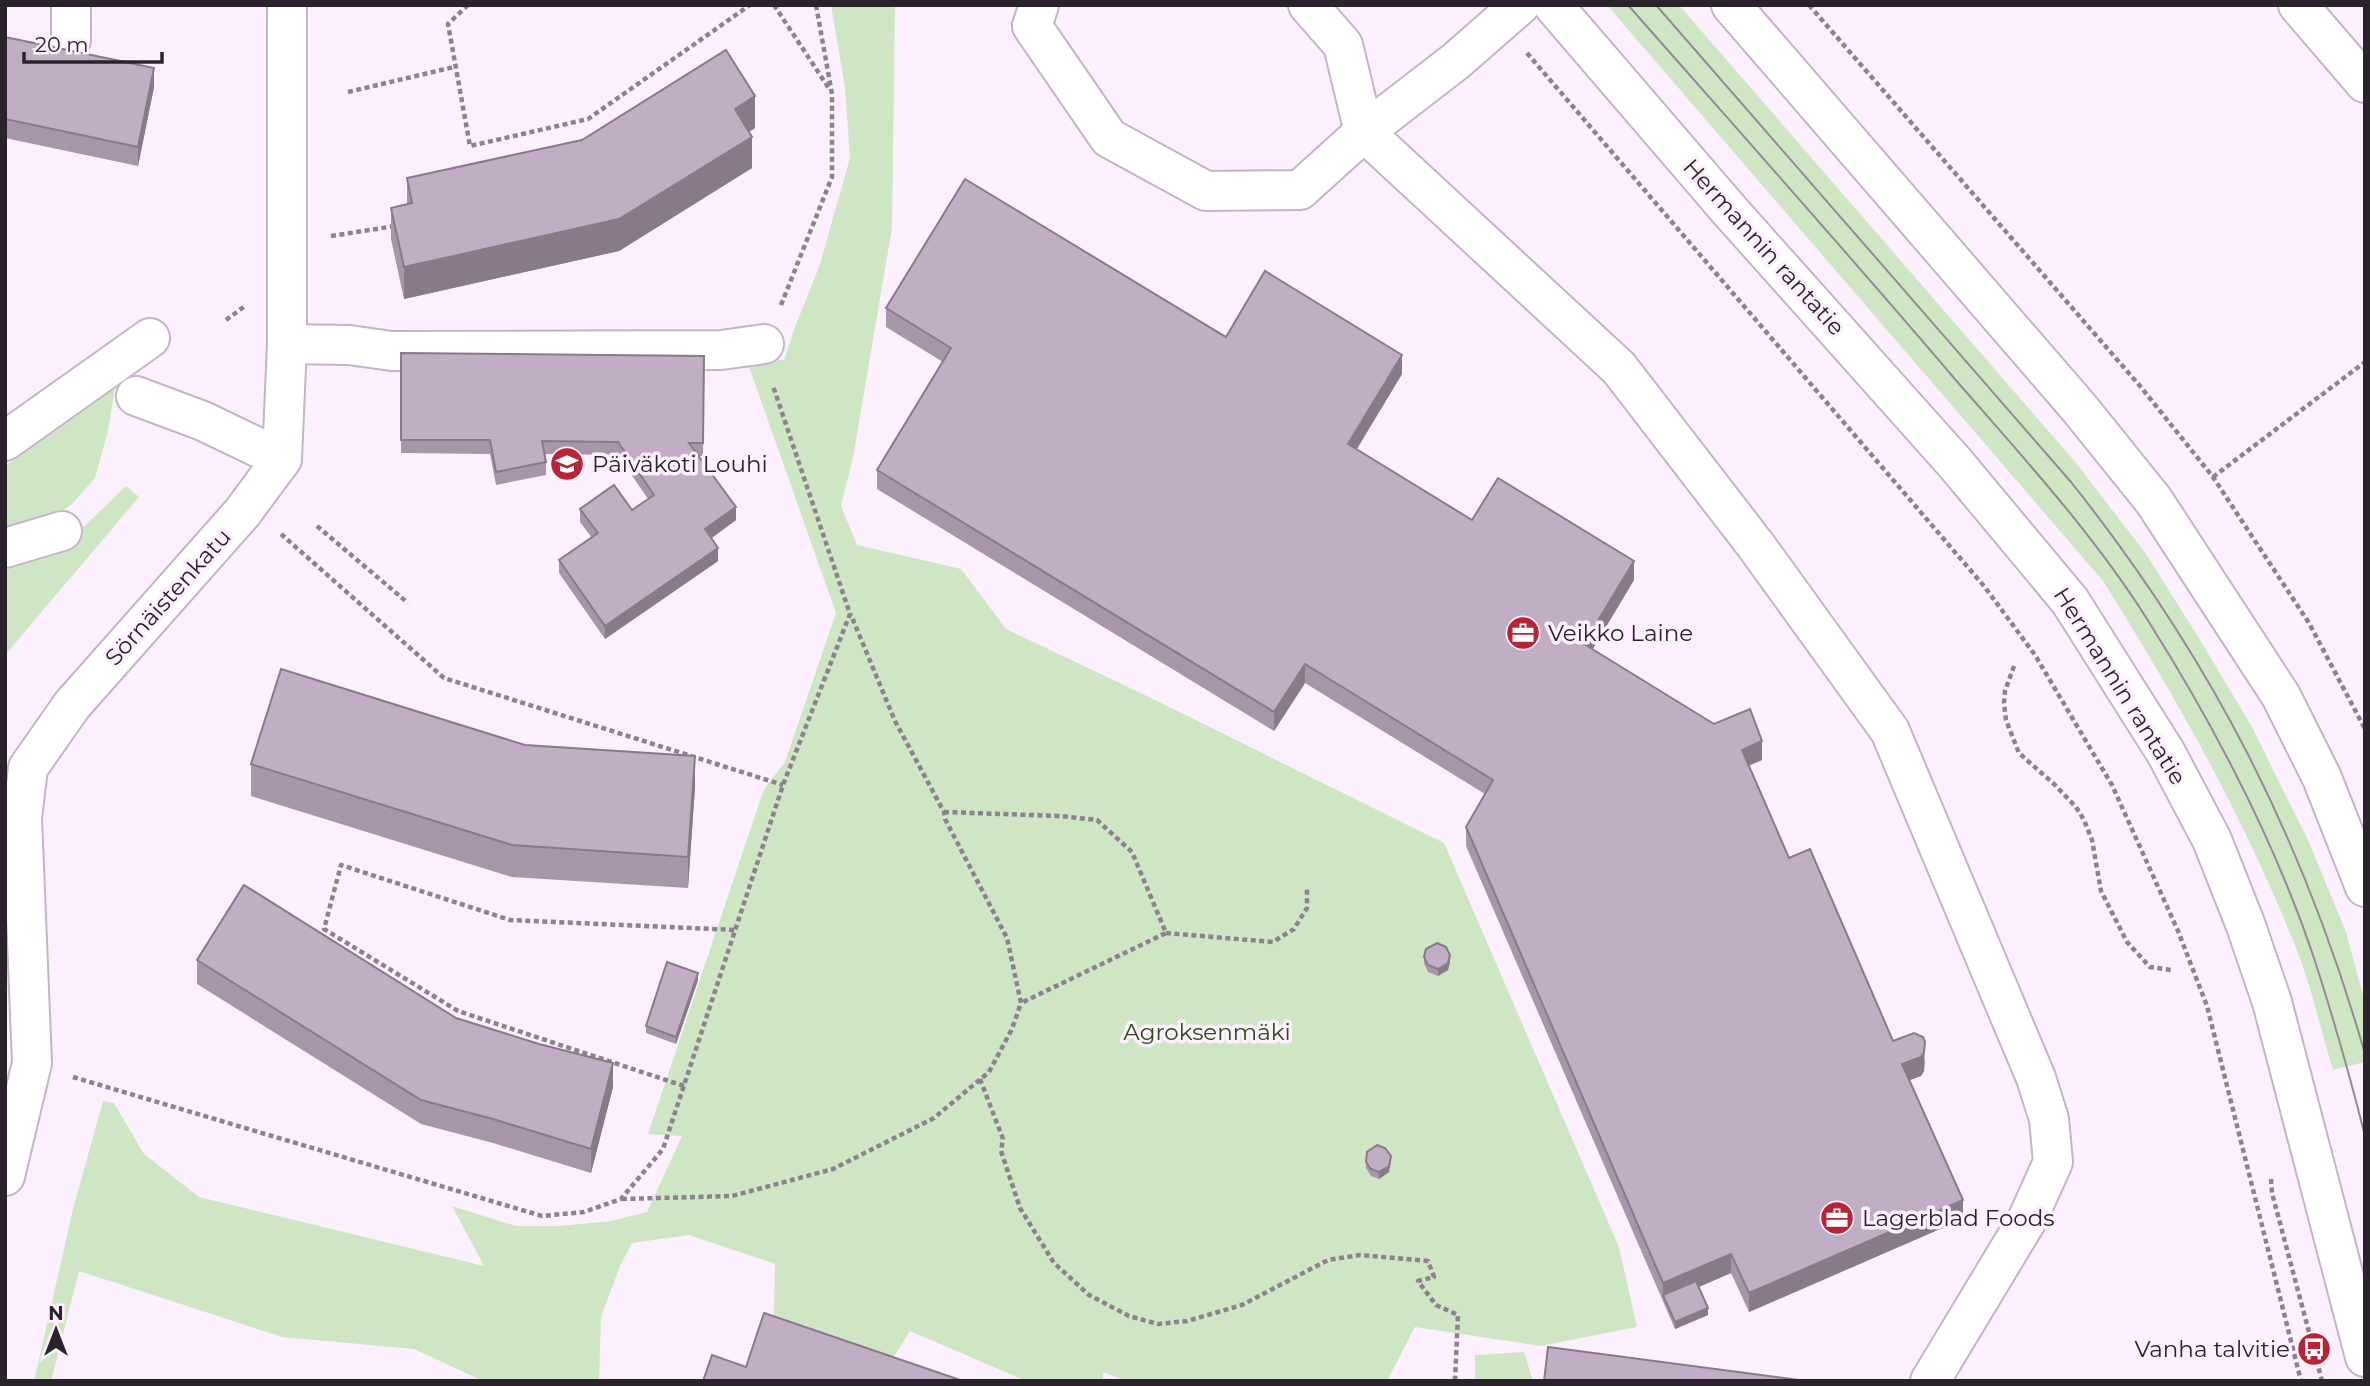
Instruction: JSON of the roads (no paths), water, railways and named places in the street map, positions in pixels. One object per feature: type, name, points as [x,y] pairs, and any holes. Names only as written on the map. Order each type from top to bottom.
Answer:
[{"type":"main road","points":[[136,396],[203,421],[282,459],[287,344],[286,5]]},
{"type":"main road","points":[[1039,5],[1032,26],[1109,138],[1206,191],[1300,190],[1364,132],[1456,61],[1511,14]]},
{"type":"main road","points":[[1308,5],[1343,45],[1364,132],[1619,368],[1757,547],[1890,731],[2036,1078],[2049,1119],[2053,1162],[2027,1220],[1930,1381]]},
{"type":"main road","name":"Hermannin rantatie","points":[[1553,5],[1730,211],[1955,463],[2070,601],[2166,753],[2212,840],[2272,1002],[2365,1357]]},
{"type":"main road","points":[[1731,5],[2081,409],[2154,501],[2281,696],[2322,778],[2365,887]]},
{"type":"main road","points":[[2298,5],[2365,83]]},
{"type":"main road","points":[[5,441],[150,338]]},
{"type":"main road","points":[[287,344],[349,345],[406,351],[721,350],[764,344]]},
{"type":"main road","name":"Sörnäistenkatu","points":[[5,1176],[32,1063],[22,818],[28,768],[72,705],[248,505],[282,459]]},
{"type":"main road","points":[[5,548],[62,531]]},
{"type":"tram line","points":[[1628,5],[2030,465],[2103,555],[2147,619],[2219,741],[2280,870],[2314,958],[2365,1136]]},
{"type":"tram line","points":[[1656,5],[2071,482],[2167,615],[2209,683],[2282,824],[2313,898],[2365,1054]]},
{"type":"place","name":"Päiväkoti Louhi","points":[[567,464]]},
{"type":"place","name":"Veikko Laine","points":[[1523,633]]},
{"type":"place","name":"Lagerblad Foods","points":[[1837,1218]]},
{"type":"place","name":"Vanha talvitie","points":[[2314,1349]]},
{"type":"park label","name":"Agroksenmäki","points":[[1207,1032]]}]
